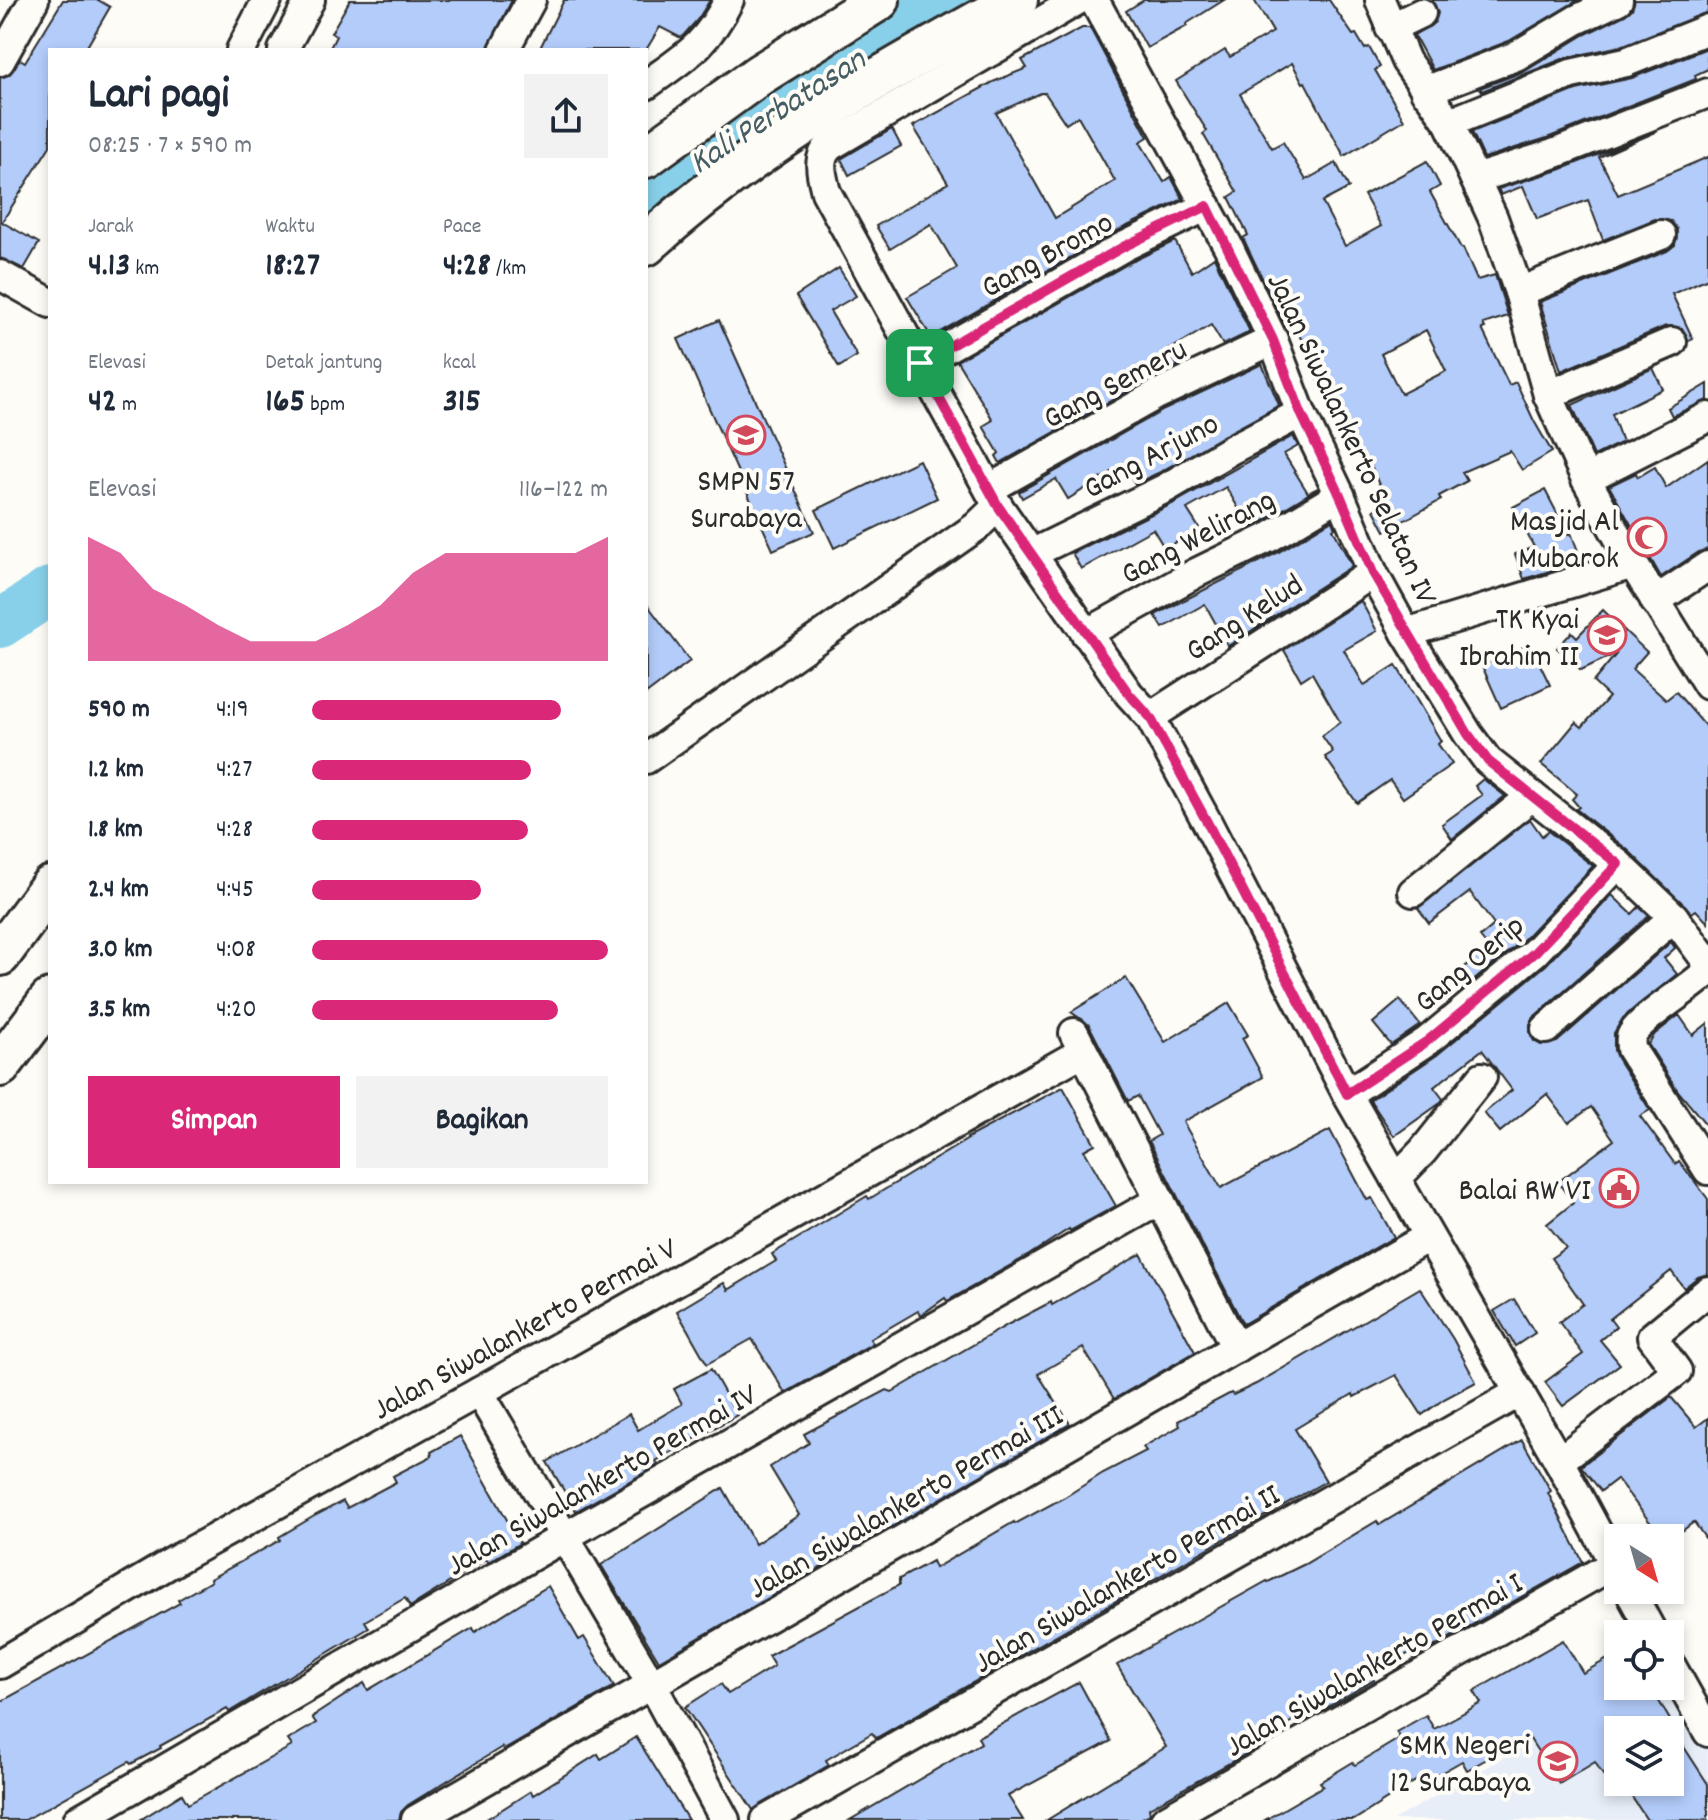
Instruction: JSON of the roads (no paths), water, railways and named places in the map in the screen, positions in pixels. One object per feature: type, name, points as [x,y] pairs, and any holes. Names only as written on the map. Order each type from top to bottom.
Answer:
[{"type":"highway","points":[[648,156],[759,75],[879,0]]},
{"type":"highway","points":[[648,243],[673,220],[800,125],[886,72],[1017,0]]},
{"type":"highway","points":[[0,955],[48,890]]},
{"type":"highway","points":[[0,1066],[48,1003]]},
{"type":"street","points":[[0,61],[34,0]]},
{"type":"street","points":[[242,48],[267,0]]},
{"type":"street","points":[[284,48],[310,0]]},
{"type":"street","points":[[505,48],[531,0]]},
{"type":"street","points":[[648,83],[704,41],[729,0]]},
{"type":"street","points":[[1078,0],[825,151],[821,168],[826,192],[994,498],[1086,634],[1129,694],[1150,717],[1347,1094],[1520,1392],[1604,1545]]},
{"type":"street","name":"Jalan Siwalankerto Selatan IV","points":[[1094,0],[1207,206],[1273,340],[1301,413],[1373,573],[1468,734],[1488,761],[1618,864],[1674,917],[1708,963]]},
{"type":"street","points":[[1380,0],[1406,61],[1449,123],[1493,218],[1519,292],[1548,395],[1586,479],[1633,564],[1708,685]]},
{"type":"street","points":[[1425,91],[1516,56],[1576,20],[1618,0]]},
{"type":"street","points":[[1390,28],[1421,13]]},
{"type":"street","points":[[1449,123],[1571,74],[1626,62],[1708,29]]},
{"type":"street","points":[[1475,179],[1553,154],[1708,93]]},
{"type":"street","name":"Gang Bromo","points":[[920,363],[1123,247],[1207,206]]},
{"type":"street","points":[[1519,292],[1661,235]]},
{"type":"street","points":[[0,275],[48,302]]},
{"type":"street","name":"Gang Semeru","points":[[648,758],[976,527],[994,498],[1156,395],[1273,340]]},
{"type":"street","points":[[1548,395],[1672,342]]},
{"type":"street","name":"Gang Arjuno","points":[[1031,554],[1166,488],[1301,413]]},
{"type":"street","points":[[1586,479],[1708,417]]},
{"type":"street","name":"Gang Welirang","points":[[1086,634],[1196,573],[1270,537],[1340,495]]},
{"type":"street","points":[[1406,633],[1633,564]]},
{"type":"street","points":[[1655,601],[1708,566]]},
{"type":"street","name":"Gang Kelud","points":[[1150,717],[1373,573]]},
{"type":"street","points":[[1413,892],[1532,796]]},
{"type":"street","name":"Gang Oerip","points":[[1347,1094],[1426,1042],[1535,952],[1618,864]]},
{"type":"street","points":[[1546,1029],[1674,917]]},
{"type":"street","points":[[1708,971],[1697,983],[1638,1027],[1630,1038],[1631,1049],[1708,1170]]},
{"type":"street","name":"Jalan Siwalankerto Permai V","points":[[0,1664],[181,1557],[479,1392],[1078,1042],[1160,1200]]},
{"type":"street","points":[[1396,1179],[1423,1151],[1482,1077]]},
{"type":"street","points":[[1160,1200],[1236,1348]]},
{"type":"street","name":"Jalan Siwalankerto Permai IV","points":[[78,1820],[566,1536],[1160,1200]]},
{"type":"street","name":"Jalan Siwalankerto Permai III","points":[[416,1820],[1428,1237]]},
{"type":"street","points":[[1559,1461],[1677,1371],[1652,1337],[1708,1291]]},
{"type":"street","points":[[479,1392],[652,1685],[725,1820]]},
{"type":"street","name":"Jalan Siwalankerto Permai II","points":[[766,1820],[1520,1392]]},
{"type":"street","name":"Jalan Siwalankerto Permai I","points":[[1165,1820],[1604,1574]]},
{"type":"street","points":[[1684,1689],[1708,1732]]},
{"type":"waterway","name":"Kali Perbatasan","points":[[648,190],[763,113],[946,0]]},
{"type":"waterway","name":"Kali Perbatasan","points":[[0,624],[48,592]]},
{"type":"place","name":"SMPN 57 Surabaya","points":[[746,435]]},
{"type":"place","name":"Masjid Al Mubarok","points":[[1647,537]]},
{"type":"place","name":"TK Kyai Ibrahim II","points":[[1607,635]]},
{"type":"place","name":"Balai RW VI","points":[[1619,1188]]},
{"type":"place","name":"SMK Negeri 12 Surabaya","points":[[1558,1761]]}]
